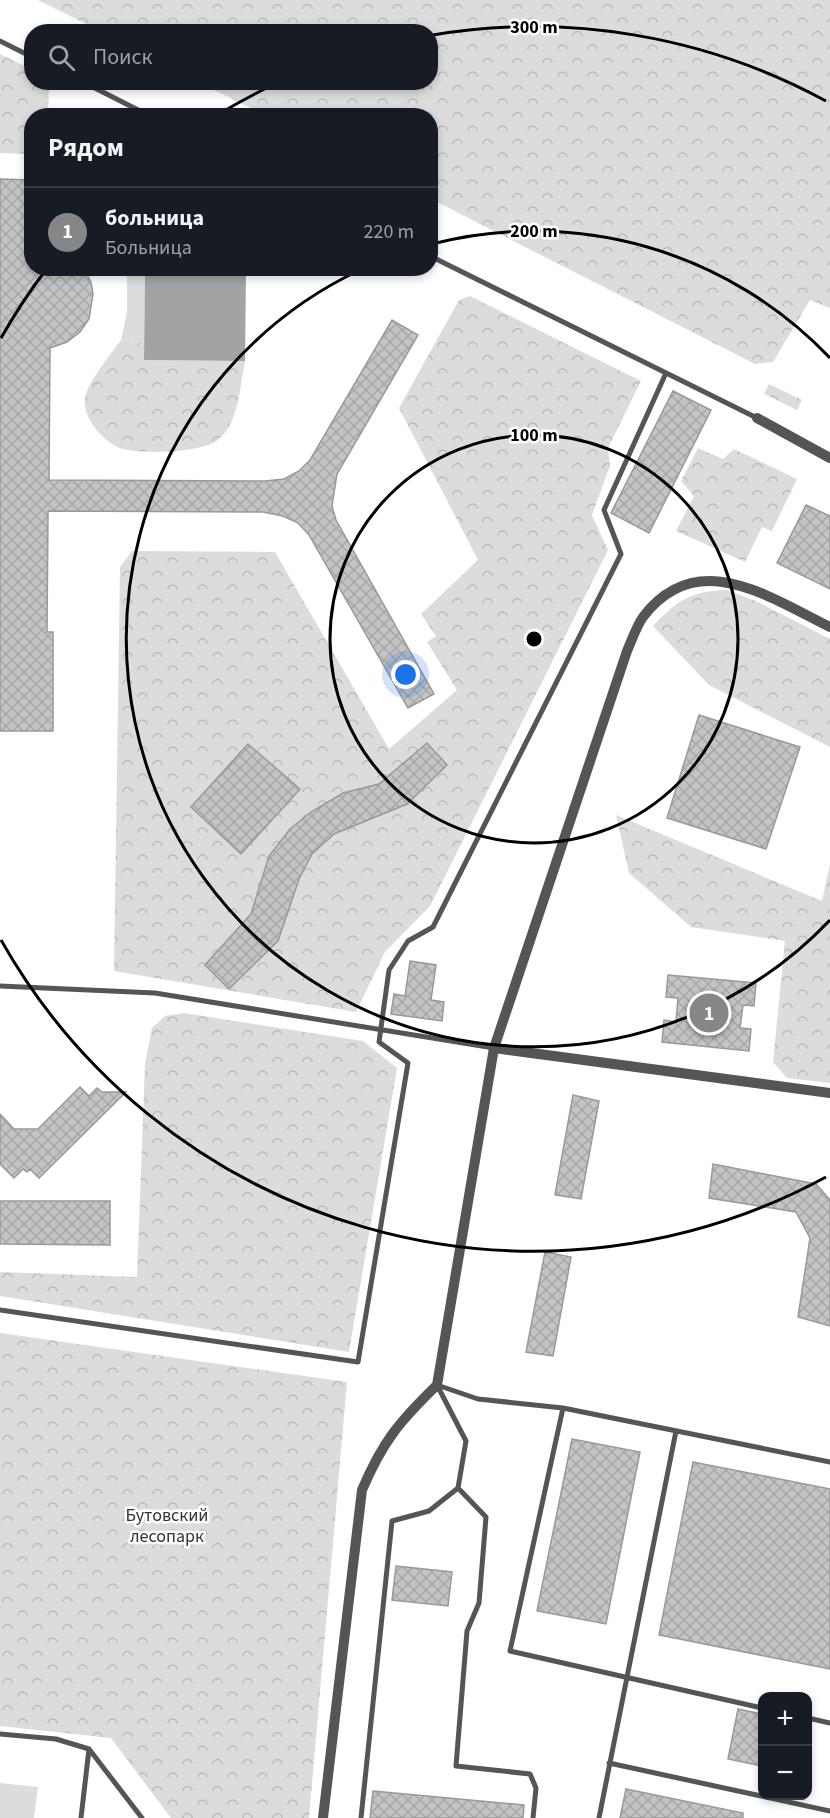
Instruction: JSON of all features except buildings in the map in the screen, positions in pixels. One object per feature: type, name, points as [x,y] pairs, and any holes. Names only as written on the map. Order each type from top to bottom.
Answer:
[{"type":"street","points":[[757,418],[830,458]]},
{"type":"street","points":[[323,1818],[362,1490],[376,1458],[399,1422],[437,1385],[494,1048],[627,651],[642,618],[663,596],[687,584],[712,579],[735,583],[760,592],[830,627]]},
{"type":"street","points":[[494,1048],[830,1093]]},
{"type":"lane","points":[[0,41],[24,53]]},
{"type":"lane","points":[[99,90],[134,108]]},
{"type":"lane","points":[[438,260],[757,418]]},
{"type":"lane","points":[[0,1310],[358,1362],[408,1063],[379,1042],[389,970],[408,941],[433,927],[621,554],[604,510],[666,373]]},
{"type":"lane","points":[[0,986],[155,993],[381,1032],[494,1048]]},
{"type":"lane","points":[[437,1385],[478,1399],[563,1408],[830,1462]]},
{"type":"lane","points":[[361,1818],[392,1521],[429,1511],[458,1488],[466,1441],[437,1385]]},
{"type":"lane","points":[[563,1408],[510,1651],[758,1707]]},
{"type":"lane","points":[[599,1818],[676,1431]]},
{"type":"lane","points":[[458,1488],[486,1517],[479,1603],[467,1630],[456,1766],[530,1774],[536,1788],[533,1818]]},
{"type":"lane","points":[[812,1719],[830,1723]]},
{"type":"lane","points":[[0,1734],[56,1739],[89,1749],[142,1818]]},
{"type":"lane","points":[[81,1818],[89,1749]]},
{"type":"lane","points":[[609,1763],[830,1811]]},
{"type":"green space","points":[[38,0],[830,0],[830,308],[810,300],[773,362],[755,364],[438,203],[438,108],[251,108],[214,90],[438,90],[438,24],[86,24]]},
{"type":"green space","points":[[0,54],[24,66],[24,90],[49,90],[48,108],[24,108],[24,154],[0,153]]},
{"type":"green space","points":[[127,276],[145,276],[144,343],[121,340],[127,312]]},
{"type":"green space","points":[[470,296],[641,381],[608,448],[610,466],[592,515],[608,550],[430,906],[385,952],[356,1012],[114,971],[120,567],[132,551],[275,552],[389,749],[457,690],[427,642],[436,636],[421,614],[478,560],[399,408],[459,300]]},
{"type":"green space","points":[[121,340],[144,343],[144,360],[245,361],[235,413],[226,432],[211,444],[186,450],[142,452],[120,448],[107,440],[90,421],[85,398],[95,377]]},
{"type":"green space","points":[[769,384],[802,400],[797,410],[764,394]]},
{"type":"green space","points":[[698,448],[723,459],[734,449],[797,479],[772,531],[762,527],[745,562],[676,531],[694,496],[681,481]]},
{"type":"green space","points":[[726,590],[756,601],[830,639],[830,747],[709,685],[653,626],[677,604],[693,595]]},
{"type":"green space","points":[[616,815],[822,901],[830,864],[830,1083],[787,1078],[773,1062],[785,941],[691,927],[629,873]]},
{"type":"green space","points":[[184,1013],[363,1041],[397,1068],[349,1352],[0,1296],[0,1272],[137,1277],[145,1064],[152,1028],[165,1016]]},
{"type":"green space","name":"Бутовский лесопарк","points":[[0,1333],[347,1382],[309,1818],[171,1818],[111,1738],[0,1726]]},
{"type":"green space","points":[[0,1783],[38,1787],[34,1818],[0,1818]]},
{"type":"shaded area","points":[[145,276],[246,276],[245,361],[144,360]]},
{"type":"place","name":"больница","points":[[709,1013]]}]
